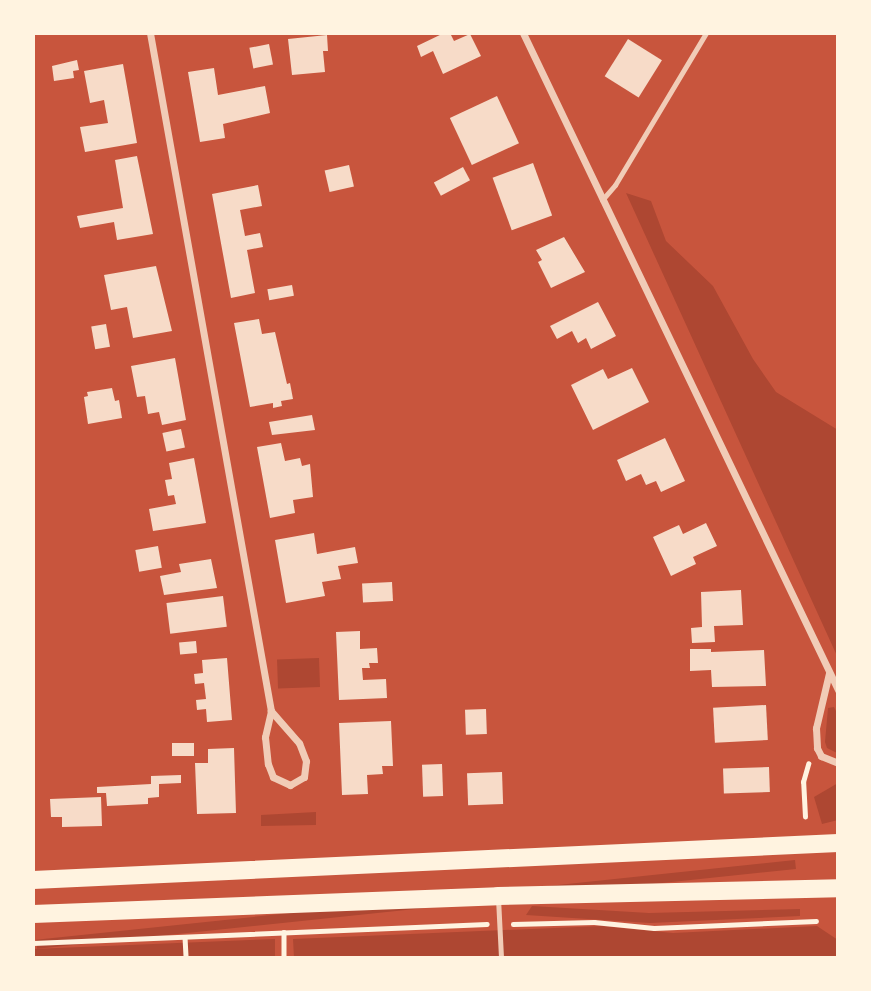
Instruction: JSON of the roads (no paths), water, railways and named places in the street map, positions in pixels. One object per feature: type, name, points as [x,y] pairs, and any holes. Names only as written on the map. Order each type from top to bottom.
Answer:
[{"type":"main road","points":[[33,880],[838,843]]},
{"type":"main road","points":[[33,914],[498,896],[838,888]]},
{"type":"street","points":[[150,33],[271,711],[265,737],[269,771],[281,783],[290,785],[304,777],[306,761],[292,733],[271,711]]},
{"type":"street","points":[[523,33],[838,690]]},
{"type":"street","points":[[829,672],[816,728],[817,748],[821,756],[838,763]]},
{"type":"lane","points":[[602,200],[615,185],[706,33]]},
{"type":"lane","points":[[498,896],[501,958]]}]
